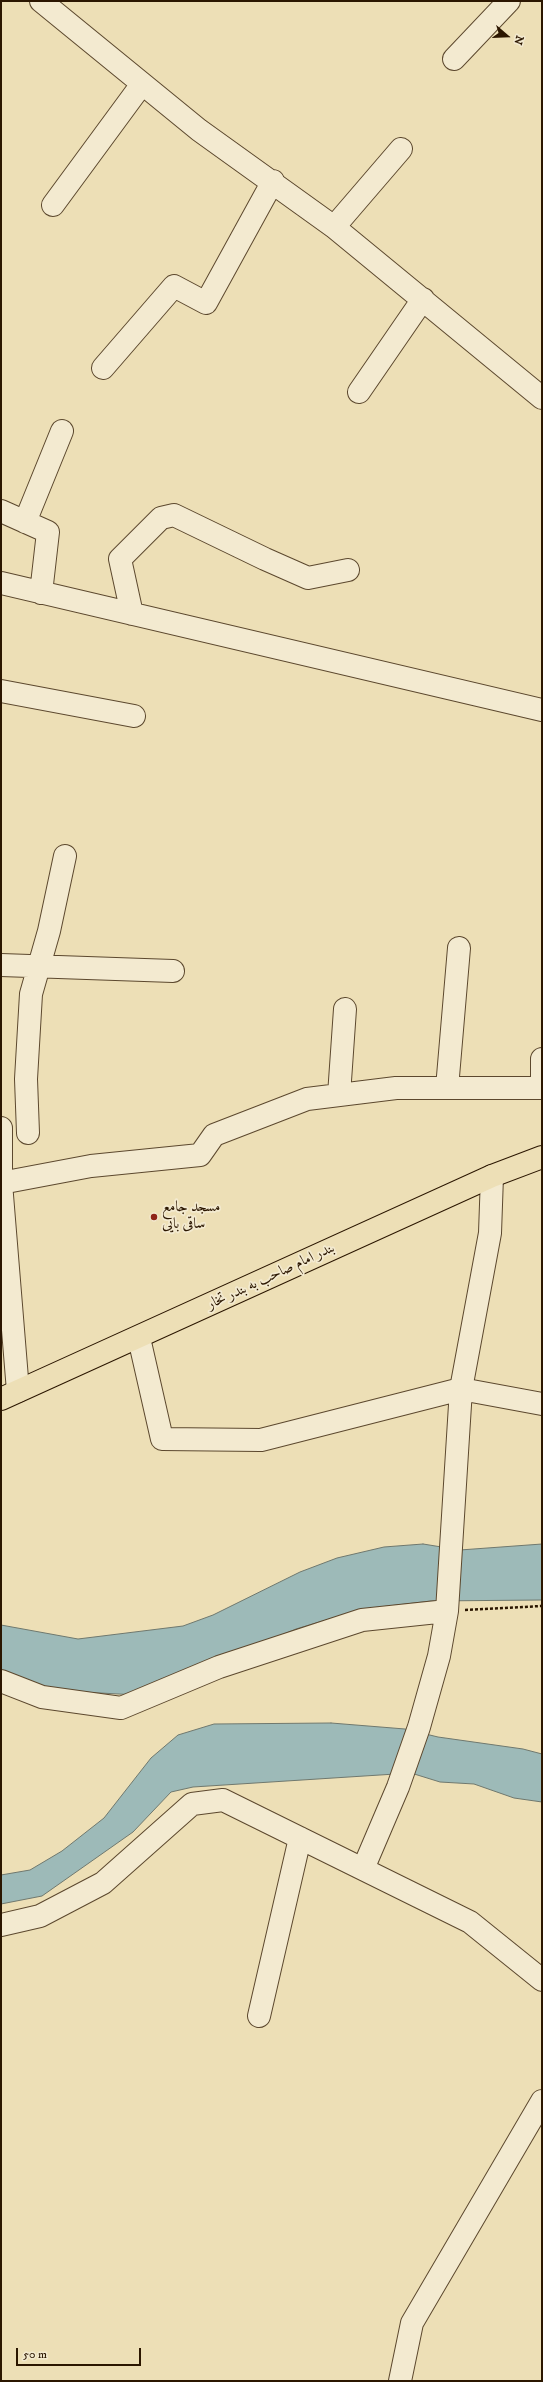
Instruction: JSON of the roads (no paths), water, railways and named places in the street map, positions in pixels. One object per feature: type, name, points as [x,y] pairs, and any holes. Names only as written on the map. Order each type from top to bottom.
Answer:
[{"type":"main road","name":"بندر امام صاحب به بندر تخار","points":[[10,1395],[139,1338],[492,1176],[542,1157]]},
{"type":"street","points":[[41,1],[199,130],[273,181],[334,227],[542,398]]},
{"type":"street","points":[[454,59],[509,1]]},
{"type":"street","points":[[53,204],[142,84]]},
{"type":"street","points":[[334,227],[401,149]]},
{"type":"street","points":[[103,368],[174,286],[206,303],[273,181]]},
{"type":"street","points":[[358,392],[423,299]]},
{"type":"street","points":[[25,522],[62,431]]},
{"type":"street","points":[[1,511],[48,532],[42,592]]},
{"type":"street","points":[[132,614],[120,558],[161,518],[174,515],[308,578],[348,570]]},
{"type":"street","points":[[1,583],[542,710]]},
{"type":"street","points":[[1,692],[134,716]]},
{"type":"street","points":[[28,1133],[26,1079],[31,994],[37,966],[49,931],[65,856]]},
{"type":"street","points":[[447,1088],[459,948]]},
{"type":"street","points":[[1,965],[173,971]]},
{"type":"street","points":[[339,1096],[345,1009]]},
{"type":"street","points":[[1,1183],[91,1166],[200,1155],[214,1135],[307,1100],[396,1088],[542,1088],[542,1059]]},
{"type":"street","points":[[1,1128],[1,1183],[10,1395]]},
{"type":"street","points":[[363,1869],[398,1787],[419,1727],[439,1656],[447,1611],[461,1389],[490,1233],[492,1176]]},
{"type":"street","points":[[139,1338],[162,1439],[261,1440],[461,1389],[542,1404]]},
{"type":"street","points":[[1,1681],[42,1697],[121,1708],[219,1667],[362,1620],[447,1611]]},
{"type":"street","points":[[1,1925],[40,1916],[103,1883],[192,1804],[223,1800],[470,1922],[542,1980]]},
{"type":"street","points":[[259,2016],[300,1838]]},
{"type":"street","points":[[400,2381],[412,2323],[542,2101]]},
{"type":"water","points":[[423,1544],[460,1550],[542,1544],[542,1600],[431,1601],[363,1609],[296,1629],[137,1695],[45,1690],[1,1672],[1,1625],[78,1639],[183,1626],[213,1615],[300,1572],[337,1558],[384,1547]]},
{"type":"water","points":[[331,1723],[405,1729],[438,1737],[523,1749],[542,1754],[542,1802],[514,1798],[474,1784],[440,1782],[411,1773],[193,1787],[171,1792],[133,1832],[42,1896],[1,1904],[1,1875],[30,1870],[62,1851],[104,1818],[151,1758],[178,1735],[214,1724]]},
{"type":"place","name":"مسجد جامع ساقی بایی","points":[[154,1217]]}]
